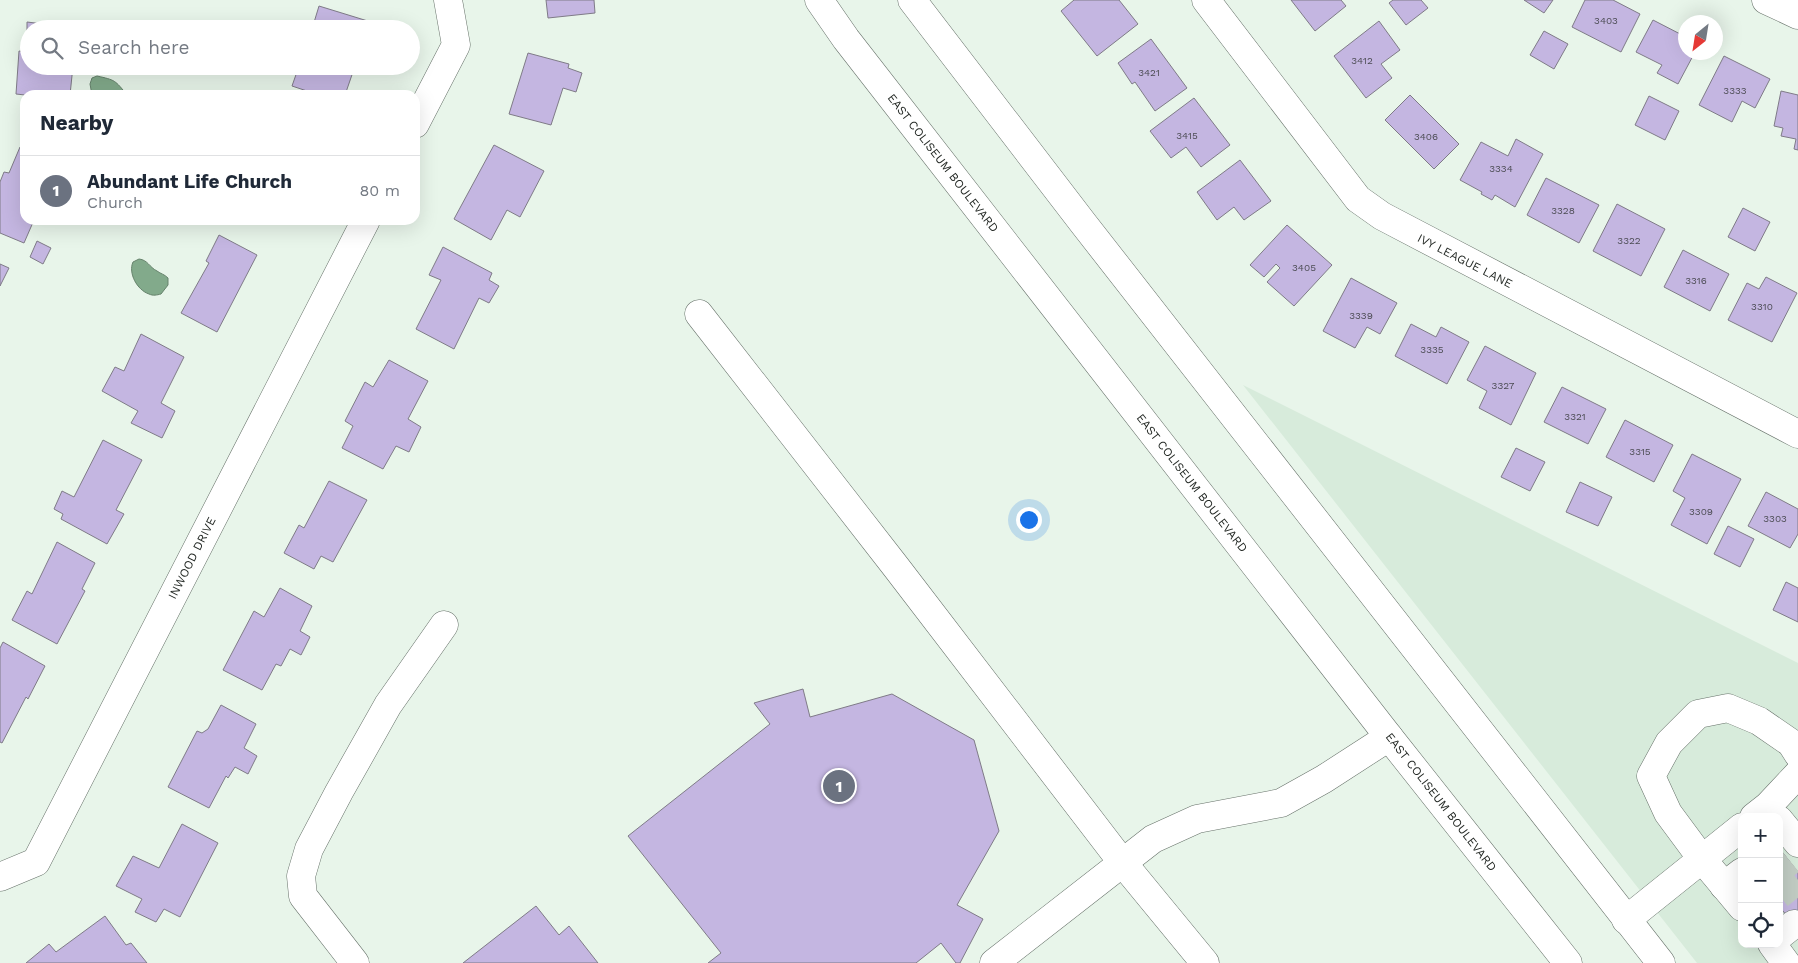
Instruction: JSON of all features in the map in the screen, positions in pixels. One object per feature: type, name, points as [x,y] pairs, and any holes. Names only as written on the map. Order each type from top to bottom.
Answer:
[{"type":"main road","points":[[420,114],[456,45],[448,0]]},
{"type":"main road","name":"EAST COLISEUM BOULEVARD","points":[[819,0],[864,62],[1389,737],[1568,963]]},
{"type":"main road","points":[[912,0],[1089,231],[1661,963]]},
{"type":"main road","name":"IVY LEAGUE LANE","points":[[1206,0],[1358,199],[1366,205],[1416,235],[1798,434]]},
{"type":"main road","points":[[1766,0],[1798,16]]},
{"type":"main road","name":"INWOOD DRIVE","points":[[0,877],[36,862],[363,225]]},
{"type":"main road","points":[[700,314],[1122,862],[1205,963]]},
{"type":"main road","points":[[355,963],[303,896],[301,876],[314,841],[383,713],[444,625]]},
{"type":"main road","points":[[1738,894],[1702,859],[1668,813],[1651,776],[1669,744],[1698,714],[1728,708],[1759,721],[1791,743],[1798,754]]},
{"type":"main road","points":[[994,963],[1153,839],[1197,819],[1281,803],[1324,779],[1389,737]]},
{"type":"main road","points":[[1783,829],[1798,774]]},
{"type":"main road","points":[[1626,920],[1738,830]]},
{"type":"shaded area","points":[[97,76],[114,81],[123,90],[91,90],[90,84],[92,78]]},
{"type":"shaded area","points":[[139,259],[168,278],[168,285],[161,294],[150,295],[137,285],[133,276],[132,266],[133,262]]},
{"type":"shaded area","points":[[1243,385],[1798,663],[1798,963],[1697,963]]},
{"type":"building","points":[[546,0],[594,0],[595,13],[548,18]]},
{"type":"building","points":[[1074,0],[1119,0],[1138,24],[1097,56],[1061,11]]},
{"type":"building","points":[[1291,0],[1341,0],[1346,6],[1315,31]]},
{"type":"building","points":[[1393,0],[1421,0],[1428,8],[1406,25],[1389,3]]},
{"type":"building","points":[[1524,0],[1553,0],[1544,13]]},
{"type":"building","points":[[1585,0],[1613,0],[1640,14],[1621,52],[1572,27]]},
{"type":"building","points":[[319,6],[364,20],[315,20]]},
{"type":"building","points":[[1653,20],[1678,33],[1678,60],[1691,60],[1678,84],[1657,73],[1662,65],[1636,52]]},
{"type":"building","points":[[1379,21],[1400,50],[1381,64],[1392,78],[1366,98],[1334,56]]},
{"type":"building","points":[[1544,31],[1568,44],[1554,69],[1530,55]]},
{"type":"building","points":[[1151,39],[1187,88],[1155,111],[1135,82],[1132,84],[1118,63]]},
{"type":"building","points":[[19,51],[20,75],[72,75],[71,90],[20,90],[20,94],[16,94]]},
{"type":"building","points":[[528,53],[569,64],[568,68],[582,73],[576,92],[563,88],[551,125],[509,114]]},
{"type":"building","points":[[1724,56],[1770,79],[1755,108],[1742,101],[1732,122],[1699,105]]},
{"type":"building","points":[[296,75],[352,75],[347,90],[304,90],[292,86]]},
{"type":"building","points":[[1781,91],[1798,95],[1798,150],[1794,149],[1796,139],[1781,136],[1783,128],[1774,126]]},
{"type":"building","points":[[1410,95],[1459,144],[1434,169],[1385,120]]},
{"type":"building","points":[[1649,96],[1679,111],[1665,140],[1635,125]]},
{"type":"building","points":[[1194,98],[1230,145],[1201,167],[1186,147],[1171,158],[1150,131]]},
{"type":"building","points":[[1516,139],[1543,154],[1515,207],[1495,195],[1492,200],[1460,180],[1481,142],[1508,156]]},
{"type":"building","points":[[494,145],[544,171],[520,217],[507,210],[491,240],[454,219]]},
{"type":"building","points":[[20,147],[20,225],[32,225],[24,243],[0,233],[0,182],[4,172],[9,173]]},
{"type":"building","points":[[1240,160],[1271,201],[1244,220],[1234,207],[1217,220],[1197,192]]},
{"type":"building","points":[[1546,178],[1599,205],[1579,243],[1527,215]]},
{"type":"building","points":[[1617,204],[1665,229],[1641,276],[1593,251]]},
{"type":"building","points":[[1743,208],[1770,222],[1755,251],[1728,237]]},
{"type":"building","points":[[1287,225],[1332,265],[1294,306],[1267,282],[1280,268],[1276,264],[1264,277],[1250,265]]},
{"type":"building","points":[[219,235],[257,255],[217,332],[181,313],[209,263],[206,261]]},
{"type":"building","points":[[37,241],[51,248],[43,264],[30,257]]},
{"type":"building","points":[[443,247],[492,273],[489,280],[499,286],[489,303],[479,298],[454,349],[416,329],[441,280],[429,275]]},
{"type":"building","points":[[1683,250],[1729,274],[1710,311],[1664,287]]},
{"type":"building","points":[[0,264],[9,268],[0,286]]},
{"type":"building","points":[[1766,277],[1797,293],[1772,342],[1728,320],[1747,283],[1759,289]]},
{"type":"building","points":[[1351,278],[1397,303],[1380,334],[1367,327],[1355,348],[1323,331]]},
{"type":"building","points":[[1411,324],[1436,337],[1441,327],[1469,342],[1447,384],[1395,356]]},
{"type":"building","points":[[141,334],[184,357],[161,403],[175,411],[162,438],[131,423],[138,411],[102,391],[115,367],[124,371]]},
{"type":"building","points":[[1485,346],[1536,373],[1511,425],[1479,408],[1487,391],[1467,380]]},
{"type":"building","points":[[389,360],[428,381],[408,419],[421,427],[409,452],[396,446],[383,469],[342,448],[353,426],[345,421],[365,382],[373,387]]},
{"type":"building","points":[[1562,387],[1606,409],[1588,444],[1544,422]]},
{"type":"building","points":[[1625,420],[1673,445],[1654,482],[1606,457]]},
{"type":"building","points":[[103,440],[142,460],[116,510],[124,514],[107,544],[61,519],[63,514],[54,509],[62,491],[74,497]]},
{"type":"building","points":[[1516,448],[1545,462],[1530,491],[1501,477]]},
{"type":"building","points":[[1692,454],[1741,479],[1707,544],[1671,525],[1685,498],[1673,491]]},
{"type":"building","points":[[329,481],[367,500],[333,562],[321,556],[314,569],[284,553],[299,525],[304,528]]},
{"type":"building","points":[[1580,482],[1612,497],[1598,526],[1566,512]]},
{"type":"building","points":[[1766,492],[1798,509],[1798,534],[1790,548],[1748,526]]},
{"type":"building","points":[[1728,526],[1754,539],[1740,567],[1714,554]]},
{"type":"building","points":[[57,542],[95,563],[82,589],[85,591],[57,644],[12,620],[27,591],[32,594]]},
{"type":"building","points":[[1786,582],[1798,588],[1798,622],[1773,610]]},
{"type":"building","points":[[280,588],[312,606],[300,631],[310,637],[301,655],[290,649],[281,666],[276,664],[262,690],[223,670],[254,611],[264,617]]},
{"type":"building","points":[[3,642],[45,666],[2,743],[0,742],[0,648]]},
{"type":"building","points":[[803,689],[810,717],[892,694],[974,740],[999,831],[957,905],[983,919],[960,963],[956,963],[941,943],[916,963],[708,963],[721,953],[628,836],[770,724],[754,703]]},
{"type":"building","points":[[221,705],[256,724],[244,748],[257,756],[248,774],[235,767],[228,778],[226,776],[209,808],[168,787],[197,731],[202,733],[208,729]]},
{"type":"building","points":[[182,824],[218,843],[180,917],[164,909],[156,922],[135,912],[142,899],[116,886],[133,856],[159,868]]},
{"type":"building","points":[[1783,853],[1798,872],[1798,930],[1783,911]]},
{"type":"building","points":[[536,906],[559,935],[569,926],[598,963],[463,963]]},
{"type":"building","points":[[105,916],[126,945],[131,943],[147,963],[26,963],[49,944],[56,952]]},
{"type":"tunnel","points":[[1783,867],[1790,861]]},
{"type":"tunnel","points":[[1783,892],[1798,880]]},
{"type":"place","name":"Abundant Life Church","points":[[839,786]]}]
